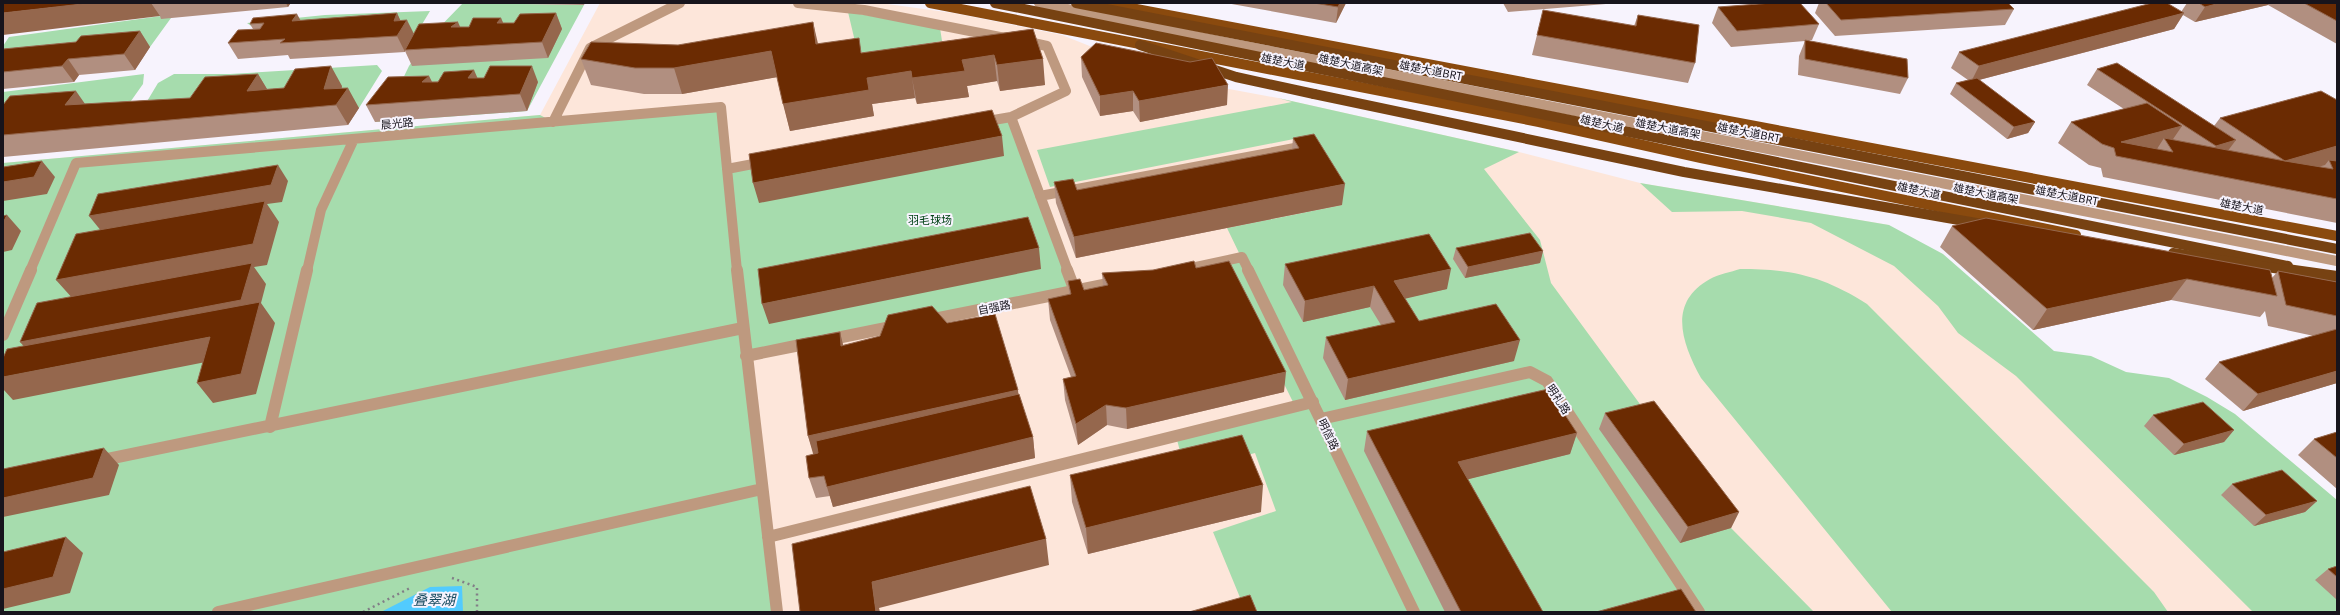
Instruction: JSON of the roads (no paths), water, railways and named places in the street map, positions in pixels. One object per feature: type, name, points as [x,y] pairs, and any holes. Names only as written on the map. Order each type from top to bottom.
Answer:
[{"type":"highway","name":"雄楚大道高架","points":[[995,3],[2337,276]]},
{"type":"highway","name":"雄楚大道高架","points":[[1076,3],[2337,248]]},
{"type":"highway","points":[[1140,45],[1236,77],[1684,172],[2003,228],[2089,239]]},
{"type":"highway","points":[[2159,251],[2337,276]]},
{"type":"main road","name":"雄楚大道","points":[[930,3],[1539,122],[1702,158],[2089,239]]},
{"type":"main road","name":"雄楚大道","points":[[1106,3],[2337,236]]},
{"type":"main road","points":[[2159,251],[2314,284]]},
{"type":"street","points":[[553,122],[590,48],[680,3]]},
{"type":"street","points":[[798,3],[864,10],[1047,46],[1066,91],[1011,117],[972,124]]},
{"type":"street","name":"雄楚大道BRT","points":[[1040,3],[1224,42],[2337,260]]},
{"type":"street","name":"晨光路","points":[[3,335],[76,163],[721,107],[727,169]]},
{"type":"street","points":[[1011,117],[1075,291]]},
{"type":"street","points":[[270,427],[321,210],[354,139]]},
{"type":"street","points":[[1040,196],[1317,143]]},
{"type":"street","points":[[773,160],[727,169],[746,356],[777,612]]},
{"type":"street","name":"明信路","points":[[1168,272],[1242,258],[1414,612]]},
{"type":"street","name":"自强路","points":[[746,356],[1129,280]]},
{"type":"street","points":[[85,463],[270,427],[743,328]]},
{"type":"street","name":"明礼路","points":[[1321,418],[1530,372],[1547,381],[1700,612]]},
{"type":"street","points":[[768,536],[1313,402]]},
{"type":"street","points":[[218,612],[762,488]]},
{"type":"water","name":"叠翠湖","points":[[462,586],[463,612],[381,612],[430,587]]},
{"type":"park label","name":"羽毛球场","points":[[930,219]]}]
